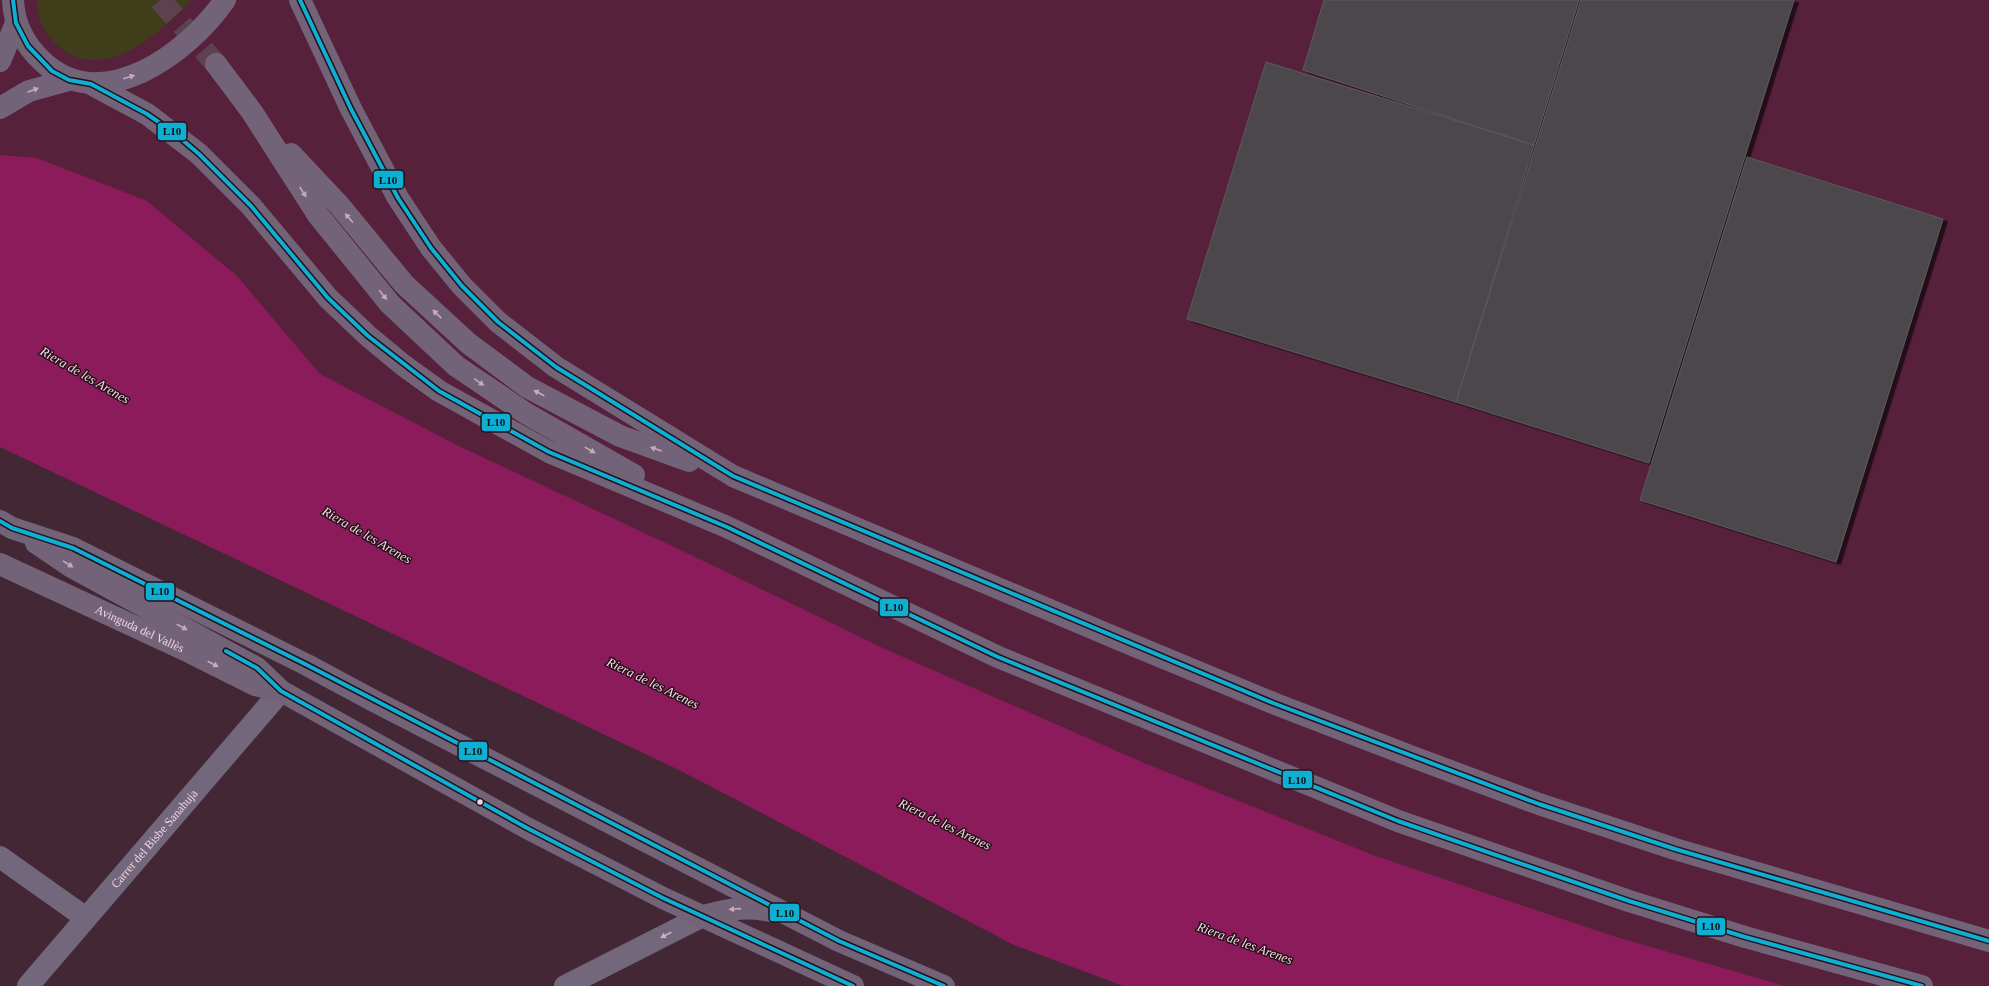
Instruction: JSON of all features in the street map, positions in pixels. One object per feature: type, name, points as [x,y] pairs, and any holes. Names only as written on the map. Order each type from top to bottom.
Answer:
[{"type":"main road","points":[[13,0],[16,23],[28,46],[52,71],[69,80],[91,84],[147,114],[199,154],[251,206],[328,298],[368,336],[439,391],[549,452],[727,527],[998,657],[1398,821],[1636,903],[1752,940],[1922,986]]},
{"type":"main road","points":[[91,84],[130,78],[151,67],[173,53],[195,35],[217,12],[225,0]]},
{"type":"main road","points":[[300,0],[351,109],[398,198],[431,248],[462,286],[498,322],[556,367],[733,476]]},
{"type":"main road","points":[[0,61],[16,23]]},
{"type":"main road","points":[[216,64],[252,112],[323,221],[390,304],[456,366],[527,414],[727,527]]},
{"type":"main road","points":[[0,108],[29,91],[69,80]]},
{"type":"main road","points":[[252,112],[339,206],[404,284],[468,343],[527,387],[620,436],[733,476],[1123,642],[1273,703],[1539,804],[1676,849],[1989,941]]},
{"type":"main road","name":"Avinguda del Vallès","points":[[6,524],[70,566],[257,668],[281,691],[527,828],[701,917],[853,986]]},
{"type":"main road","name":"Avinguda del Vallès","points":[[6,524],[73,548],[265,644],[839,941],[944,986]]},
{"type":"main road","name":"Avinguda del Vallès","points":[[0,564],[183,649],[255,686],[281,691]]},
{"type":"main road","points":[[701,917],[721,910],[736,908],[761,909],[788,914]]},
{"type":"street","name":"Carrer del Bisbe Sanahuja","points":[[28,986],[281,691]]},
{"type":"street","points":[[0,858],[86,918]]},
{"type":"street","points":[[565,986],[701,917]]},
{"type":"shaded area","points":[[0,0],[1989,0],[1989,986],[1785,986],[1610,935],[1373,855],[1142,762],[883,648],[685,552],[459,446],[320,374],[237,276],[37,158],[0,155]]},
{"type":"shaded area","points":[[37,0],[191,0],[147,40],[112,58],[93,60],[75,57],[53,41],[42,25],[38,13]]},
{"type":"water","name":"Riera de les Arenes","points":[[0,155],[37,158],[147,201],[237,276],[320,374],[459,446],[685,552],[883,648],[1142,762],[1373,855],[1610,935],[1785,986],[1123,986],[1014,945],[681,771],[0,447]]},
{"type":"building","points":[[1324,0],[1579,0],[1534,145],[1303,70]]},
{"type":"building","points":[[1581,0],[1794,0],[1649,463],[1456,402]]},
{"type":"building","points":[[1266,62],[1534,145],[1456,402],[1187,319]]},
{"type":"building","points":[[1747,157],[1943,219],[1836,562],[1640,500]]},
{"type":"tunnel","points":[[160,0],[216,64]]},
{"type":"transit line","name":"L10","points":[[13,0],[16,23],[28,46],[52,71],[69,80],[91,84],[147,114],[173,132],[199,154],[251,206],[328,298],[368,336],[439,391],[549,452],[727,527],[998,657],[1398,821],[1629,901],[1745,937],[1922,986]]},
{"type":"transit line","name":"L10","points":[[300,0],[351,109],[398,198],[431,248],[462,286],[498,322],[556,367],[733,476],[1273,703],[1539,804],[1675,849],[1989,941]]},
{"type":"transit line","name":"L10","points":[[0,521],[12,528],[73,548],[307,665],[839,941],[944,986]]},
{"type":"transit line","name":"L10","points":[[226,651],[257,668],[281,691],[527,828],[663,898],[853,986]]}]
